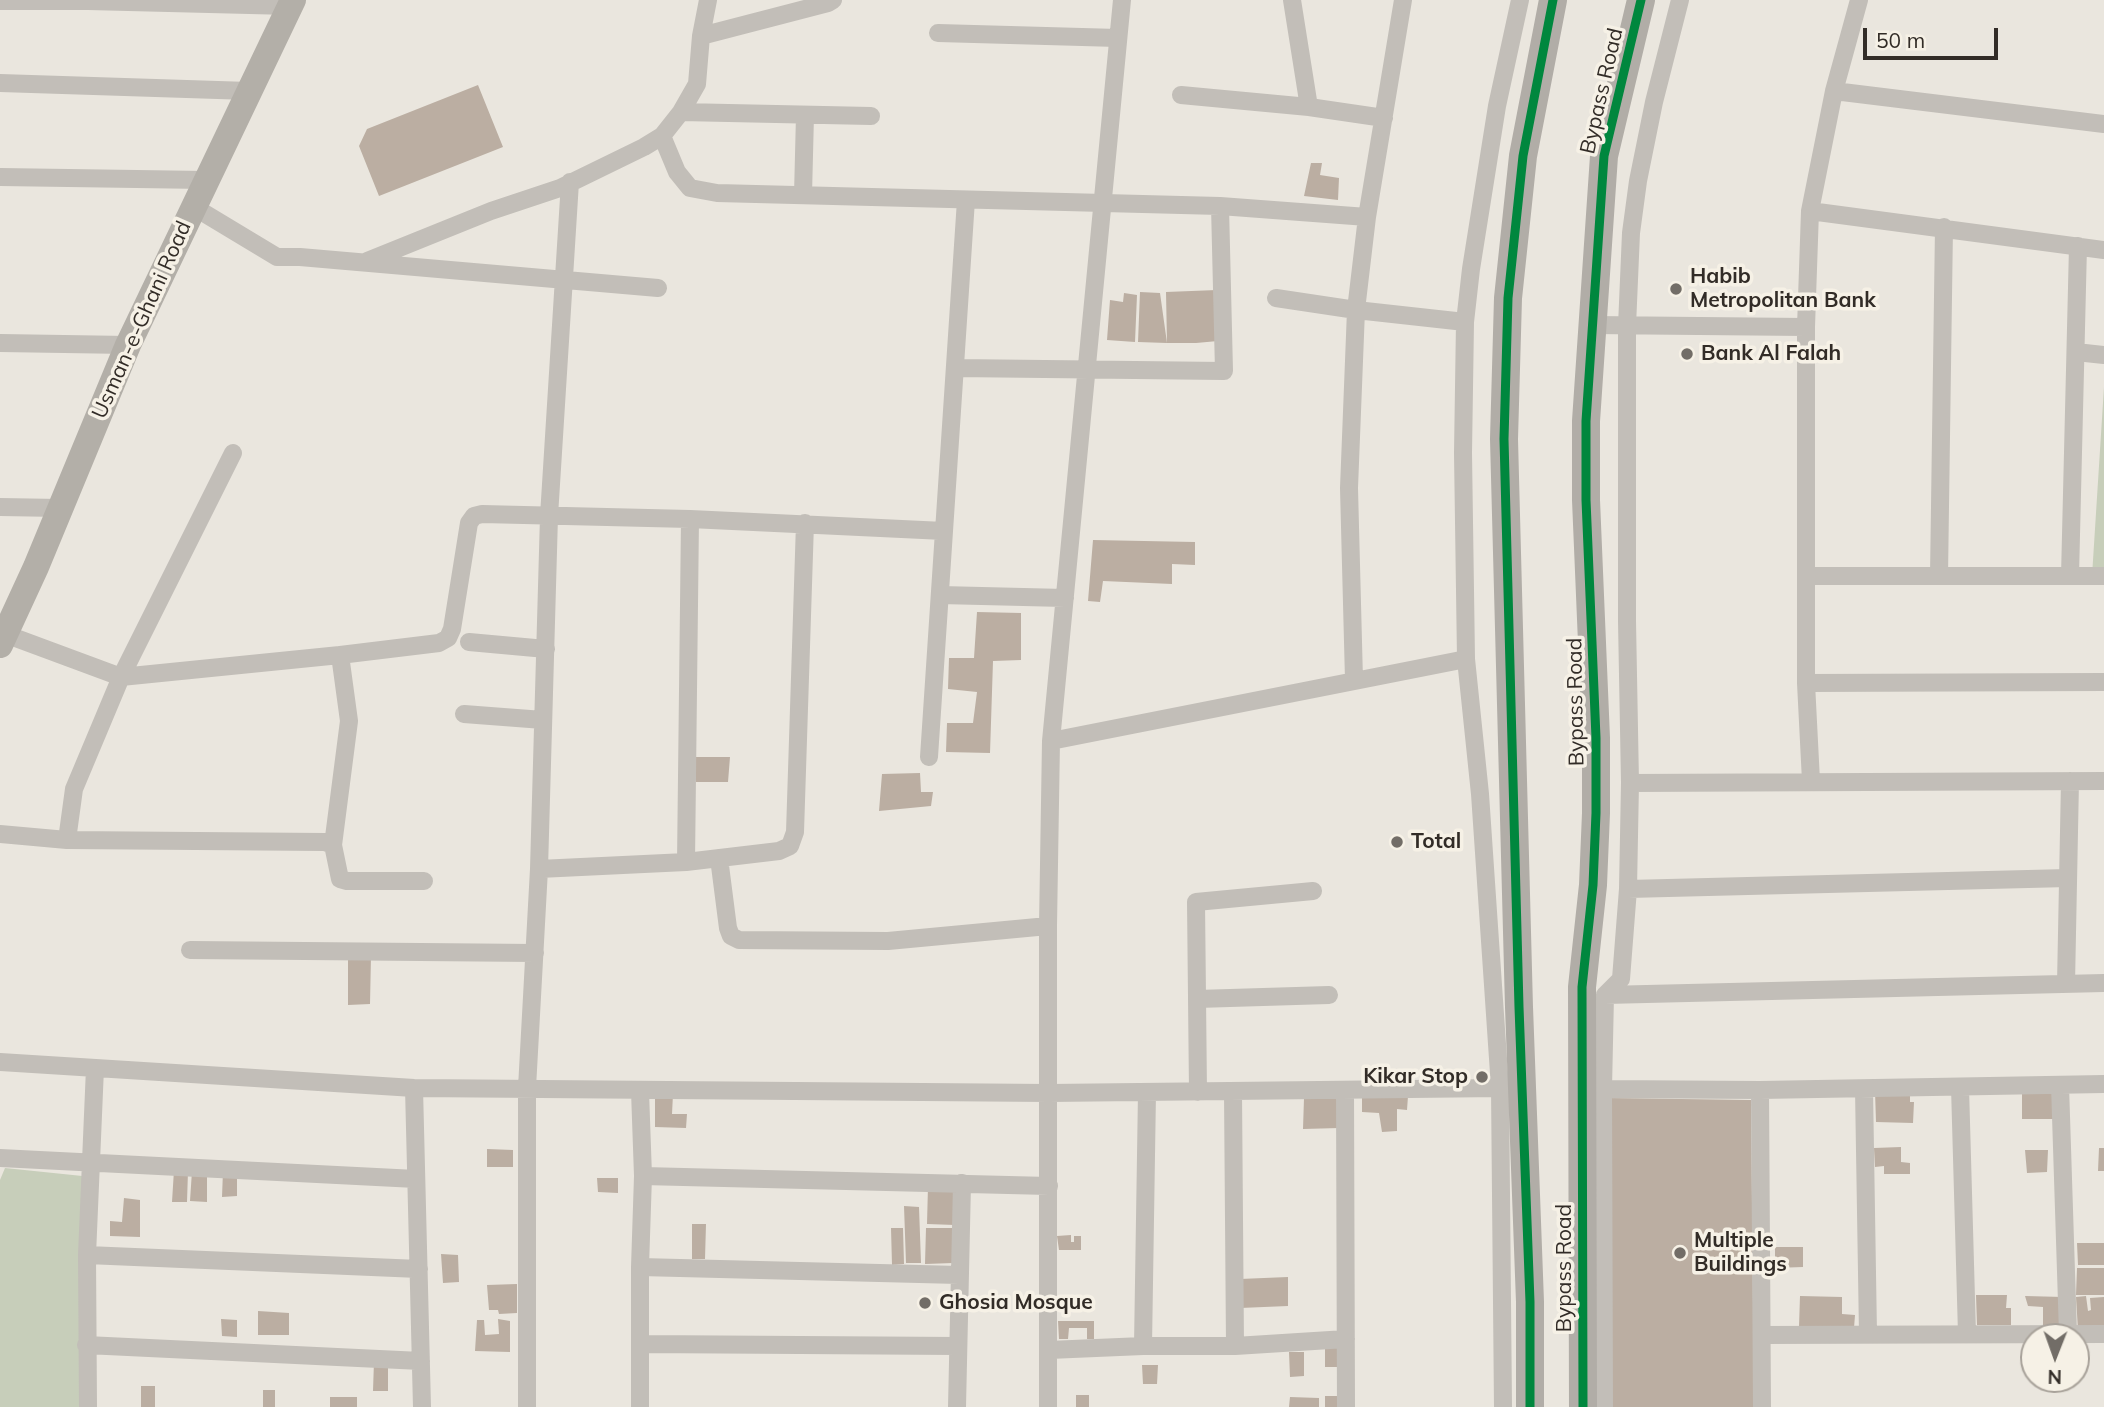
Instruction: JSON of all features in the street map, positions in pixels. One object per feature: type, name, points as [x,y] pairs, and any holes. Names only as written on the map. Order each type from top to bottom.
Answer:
[{"type":"main road","points":[[1530,1407],[1530,1302],[1519,1007],[1504,439],[1508,298],[1523,156],[1553,0]]},
{"type":"main road","name":"Bypass Road","points":[[1583,1407],[1582,987],[1593,885],[1596,813],[1586,421],[1604,156],[1641,0]]},
{"type":"main road","name":"Usman-e-Ghani Road","points":[[3,639],[128,345],[291,3]]},
{"type":"street","points":[[363,262],[570,182],[645,147],[662,136],[681,112],[697,83],[701,36],[708,0]]},
{"type":"street","points":[[701,36],[833,0]]},
{"type":"street","points":[[1048,1407],[1048,926],[1051,741],[1122,0]]},
{"type":"street","points":[[1292,0],[1309,107]]},
{"type":"street","points":[[1354,680],[1349,488],[1356,310],[1367,217],[1403,0]]},
{"type":"street","points":[[1503,1407],[1500,1088],[1481,807],[1466,659],[1463,453],[1465,322],[1471,269],[1497,106],[1520,0]]},
{"type":"street","points":[[1604,1407],[1605,995],[1621,979],[1628,889],[1630,783],[1627,326],[1631,233],[1654,102],[1680,0]]},
{"type":"street","points":[[1811,781],[1806,683],[1806,327],[1810,211],[1834,91],[1859,0]]},
{"type":"street","points":[[0,1],[291,3]]},
{"type":"street","points":[[938,33],[1118,38]]},
{"type":"street","points":[[0,83],[249,91]]},
{"type":"street","points":[[1834,91],[2104,124]]},
{"type":"street","points":[[1181,95],[1309,107],[1384,118]]},
{"type":"street","points":[[681,112],[871,116]]},
{"type":"street","points":[[803,195],[805,114]]},
{"type":"street","points":[[662,136],[677,172],[690,188],[717,193],[1220,206],[1367,217]]},
{"type":"street","points":[[0,177],[205,180]]},
{"type":"street","points":[[527,1407],[527,1088],[539,869],[549,516],[570,182]]},
{"type":"street","points":[[929,757],[966,200]]},
{"type":"street","points":[[955,368],[1224,371],[1220,206]]},
{"type":"street","points":[[194,207],[277,257],[659,288]]},
{"type":"street","points":[[1810,211],[2104,250]]},
{"type":"street","points":[[1938,576],[1944,227]]},
{"type":"street","points":[[2070,576],[2078,246]]},
{"type":"street","points":[[1276,298],[1465,322]]},
{"type":"street","points":[[1592,325],[1806,327]]},
{"type":"street","points":[[0,343],[128,345]]},
{"type":"street","points":[[2076,352],[2104,355]]},
{"type":"street","points":[[67,840],[74,789],[121,677],[233,453]]},
{"type":"street","points":[[0,507],[60,508]]},
{"type":"street","points":[[3,639],[121,677],[439,643],[448,638],[452,629],[469,523],[474,516],[482,514],[805,523],[944,531]]},
{"type":"street","points":[[686,862],[690,519]]},
{"type":"street","points":[[539,869],[686,862],[779,851],[790,846],[795,832],[805,523]]},
{"type":"street","points":[[1807,576],[2104,576]]},
{"type":"street","points":[[940,595],[1065,598]]},
{"type":"street","points":[[469,642],[546,649]]},
{"type":"street","points":[[340,655],[349,721],[333,845],[340,879],[425,881]]},
{"type":"street","points":[[1051,741],[1466,659]]},
{"type":"street","points":[[1806,683],[2104,682]]},
{"type":"street","points":[[464,714],[543,720]]},
{"type":"street","points":[[1630,783],[2104,780]]},
{"type":"street","points":[[2066,984],[2070,781]]},
{"type":"street","points":[[0,834],[67,840],[325,842],[333,845]]},
{"type":"street","points":[[719,858],[727,928],[731,936],[739,940],[888,941],[1048,926]]},
{"type":"street","points":[[1628,889],[2068,878]]},
{"type":"street","points":[[1198,1092],[1196,902],[1313,891]]},
{"type":"street","points":[[190,950],[534,953]]},
{"type":"street","points":[[1605,995],[2104,983]]},
{"type":"street","points":[[1197,999],[1329,995]]},
{"type":"street","points":[[0,1062],[414,1088],[1049,1093],[1500,1088]]},
{"type":"street","points":[[88,1407],[87,1255],[95,1068]]},
{"type":"street","points":[[1603,1089],[1864,1089],[2104,1084]]},
{"type":"street","points":[[2060,1085],[2068,1323]]},
{"type":"street","points":[[1960,1087],[1966,1334]]},
{"type":"street","points":[[414,1088],[422,1407]]},
{"type":"street","points":[[1864,1089],[1868,1334]]},
{"type":"street","points":[[1345,1090],[1346,1407]]},
{"type":"street","points":[[1760,1090],[1762,1407]]},
{"type":"street","points":[[640,1091],[643,1176],[640,1407]]},
{"type":"street","points":[[1143,1346],[1147,1092]]},
{"type":"street","points":[[1233,1092],[1235,1346]]},
{"type":"street","points":[[0,1158],[416,1178]]},
{"type":"street","points":[[643,1176],[1049,1186]]},
{"type":"street","points":[[957,1407],[962,1183]]},
{"type":"street","points":[[87,1255],[418,1269]]},
{"type":"street","points":[[640,1267],[959,1275]]},
{"type":"street","points":[[1762,1335],[2020,1334]]},
{"type":"street","points":[[1049,1350],[1235,1346],[1346,1339]]},
{"type":"street","points":[[640,1344],[958,1346]]},
{"type":"street","points":[[86,1345],[421,1361]]},
{"type":"green space","points":[[2104,387],[2104,576],[2092,576]]},
{"type":"green space","points":[[5,1168],[92,1177],[90,1407],[0,1407],[0,1180]]},
{"type":"building","points":[[478,85],[503,147],[379,196],[359,146],[367,129]]},
{"type":"building","points":[[1311,163],[1322,163],[1320,175],[1339,178],[1338,200],[1304,196]]},
{"type":"building","points":[[1217,290],[1218,341],[1167,343],[1166,292]]},
{"type":"building","points":[[1140,292],[1160,293],[1167,343],[1138,342]]},
{"type":"building","points":[[1124,293],[1137,295],[1135,342],[1107,340],[1110,300],[1123,302]]},
{"type":"building","points":[[1093,540],[1195,542],[1195,565],[1172,564],[1172,584],[1103,581],[1100,602],[1088,601]]},
{"type":"building","points":[[977,612],[1021,613],[1021,660],[993,661],[990,753],[946,752],[947,723],[973,723],[977,692],[948,689],[949,658],[974,658]]},
{"type":"building","points":[[695,757],[730,757],[728,782],[696,782]]},
{"type":"building","points":[[920,773],[921,792],[933,792],[931,806],[879,811],[882,774]]},
{"type":"building","points":[[348,955],[371,955],[370,1004],[348,1005]]},
{"type":"building","points":[[2022,1089],[2057,1089],[2058,1119],[2022,1119]]},
{"type":"building","points":[[1910,1090],[1910,1102],[1914,1102],[1913,1123],[1876,1122],[1875,1091]]},
{"type":"building","points":[[655,1093],[673,1094],[672,1114],[687,1114],[686,1128],[655,1127]]},
{"type":"building","points":[[1362,1095],[1408,1096],[1407,1110],[1397,1109],[1397,1131],[1382,1132],[1379,1113],[1362,1112]]},
{"type":"building","points":[[1304,1098],[1339,1098],[1339,1128],[1303,1129]]},
{"type":"building","name":"Multiple Buildings","points":[[1611,1098],[1751,1100],[1754,1407],[1605,1407]]},
{"type":"building","points":[[1901,1147],[1901,1162],[1910,1163],[1910,1174],[1884,1174],[1884,1166],[1875,1167],[1874,1148]]},
{"type":"building","points":[[2099,1148],[2104,1148],[2104,1171],[2098,1171]]},
{"type":"building","points":[[487,1149],[513,1150],[513,1167],[487,1167]]},
{"type":"building","points":[[2025,1150],[2048,1150],[2047,1172],[2027,1173]]},
{"type":"building","points":[[174,1170],[188,1171],[187,1202],[172,1202]]},
{"type":"building","points":[[192,1171],[207,1172],[207,1202],[190,1201]]},
{"type":"building","points":[[223,1171],[237,1172],[237,1196],[222,1197]]},
{"type":"building","points":[[597,1178],[618,1178],[618,1193],[598,1192]]},
{"type":"building","points":[[928,1186],[956,1187],[955,1225],[927,1224]]},
{"type":"building","points":[[124,1198],[140,1200],[140,1237],[110,1236],[110,1221],[122,1222]]},
{"type":"building","points":[[904,1206],[919,1207],[921,1263],[906,1263]]},
{"type":"building","points":[[692,1224],[706,1224],[705,1259],[692,1259]]},
{"type":"building","points":[[891,1228],[903,1228],[904,1264],[892,1265]]},
{"type":"building","points":[[926,1228],[953,1228],[953,1263],[925,1264]]},
{"type":"building","points":[[1071,1235],[1071,1242],[1074,1242],[1074,1236],[1081,1236],[1081,1250],[1059,1250],[1057,1236]]},
{"type":"building","points":[[2077,1243],[2104,1243],[2104,1265],[2078,1265]]},
{"type":"building","points":[[1775,1247],[1803,1247],[1803,1267],[1775,1268]]},
{"type":"building","points":[[441,1254],[458,1255],[459,1282],[443,1283]]},
{"type":"building","points":[[2077,1268],[2104,1268],[2104,1295],[2076,1295]]},
{"type":"building","points":[[1288,1277],[1288,1306],[1240,1308],[1240,1279]]},
{"type":"building","points":[[517,1284],[517,1313],[499,1314],[498,1310],[489,1310],[487,1285]]},
{"type":"building","points":[[1976,1295],[2007,1295],[2006,1308],[2011,1308],[2011,1325],[1977,1325]]},
{"type":"building","points":[[1800,1296],[1842,1297],[1842,1314],[1855,1315],[1854,1328],[1799,1327]]},
{"type":"building","points":[[2025,1296],[2063,1297],[2064,1323],[2043,1323],[2043,1307],[2028,1306]]},
{"type":"building","points":[[2086,1296],[2088,1311],[2091,1310],[2090,1298],[2104,1297],[2104,1329],[2090,1330],[2090,1323],[2078,1323],[2076,1297]]},
{"type":"building","points":[[258,1311],[289,1313],[289,1335],[258,1335]]},
{"type":"building","points":[[221,1319],[237,1320],[237,1337],[222,1336]]},
{"type":"building","points":[[498,1319],[510,1321],[510,1352],[475,1351],[477,1320],[484,1320],[485,1335],[499,1334]]},
{"type":"building","points":[[1058,1321],[1094,1321],[1094,1339],[1087,1339],[1087,1328],[1069,1328],[1068,1339],[1059,1339]]},
{"type":"building","points":[[1325,1348],[1340,1348],[1338,1367],[1325,1367]]},
{"type":"building","points":[[1289,1352],[1304,1352],[1304,1376],[1290,1377]]},
{"type":"building","points":[[374,1361],[388,1362],[388,1391],[373,1391]]},
{"type":"building","points":[[1142,1365],[1158,1365],[1157,1384],[1143,1384]]},
{"type":"building","points":[[141,1386],[155,1386],[155,1407],[141,1407]]},
{"type":"building","points":[[263,1390],[275,1390],[275,1407],[263,1407]]},
{"type":"building","points":[[1076,1395],[1089,1395],[1089,1407],[1076,1407]]},
{"type":"building","points":[[1325,1396],[1340,1396],[1340,1407],[1325,1407]]},
{"type":"building","points":[[330,1397],[357,1397],[357,1407],[330,1407]]},
{"type":"building","points":[[1290,1397],[1319,1398],[1319,1407],[1289,1407]]},
{"type":"cycle path","points":[[1530,1407],[1530,1302],[1519,1007],[1504,439],[1508,298],[1523,156],[1553,0]]},
{"type":"cycle path","points":[[1583,1407],[1582,987],[1593,885],[1596,813],[1586,421],[1604,156],[1641,0]]},
{"type":"place","name":"Habib Metropolitan Bank","points":[[1676,289]]},
{"type":"place","name":"Bank Al Falah","points":[[1687,354]]},
{"type":"place","name":"Total","points":[[1397,842]]},
{"type":"place","name":"Kikar Stop","points":[[1482,1077]]},
{"type":"place","name":"Multiple Buildings","points":[[1680,1253]]},
{"type":"place","name":"Ghosia Mosque","points":[[925,1303]]}]
